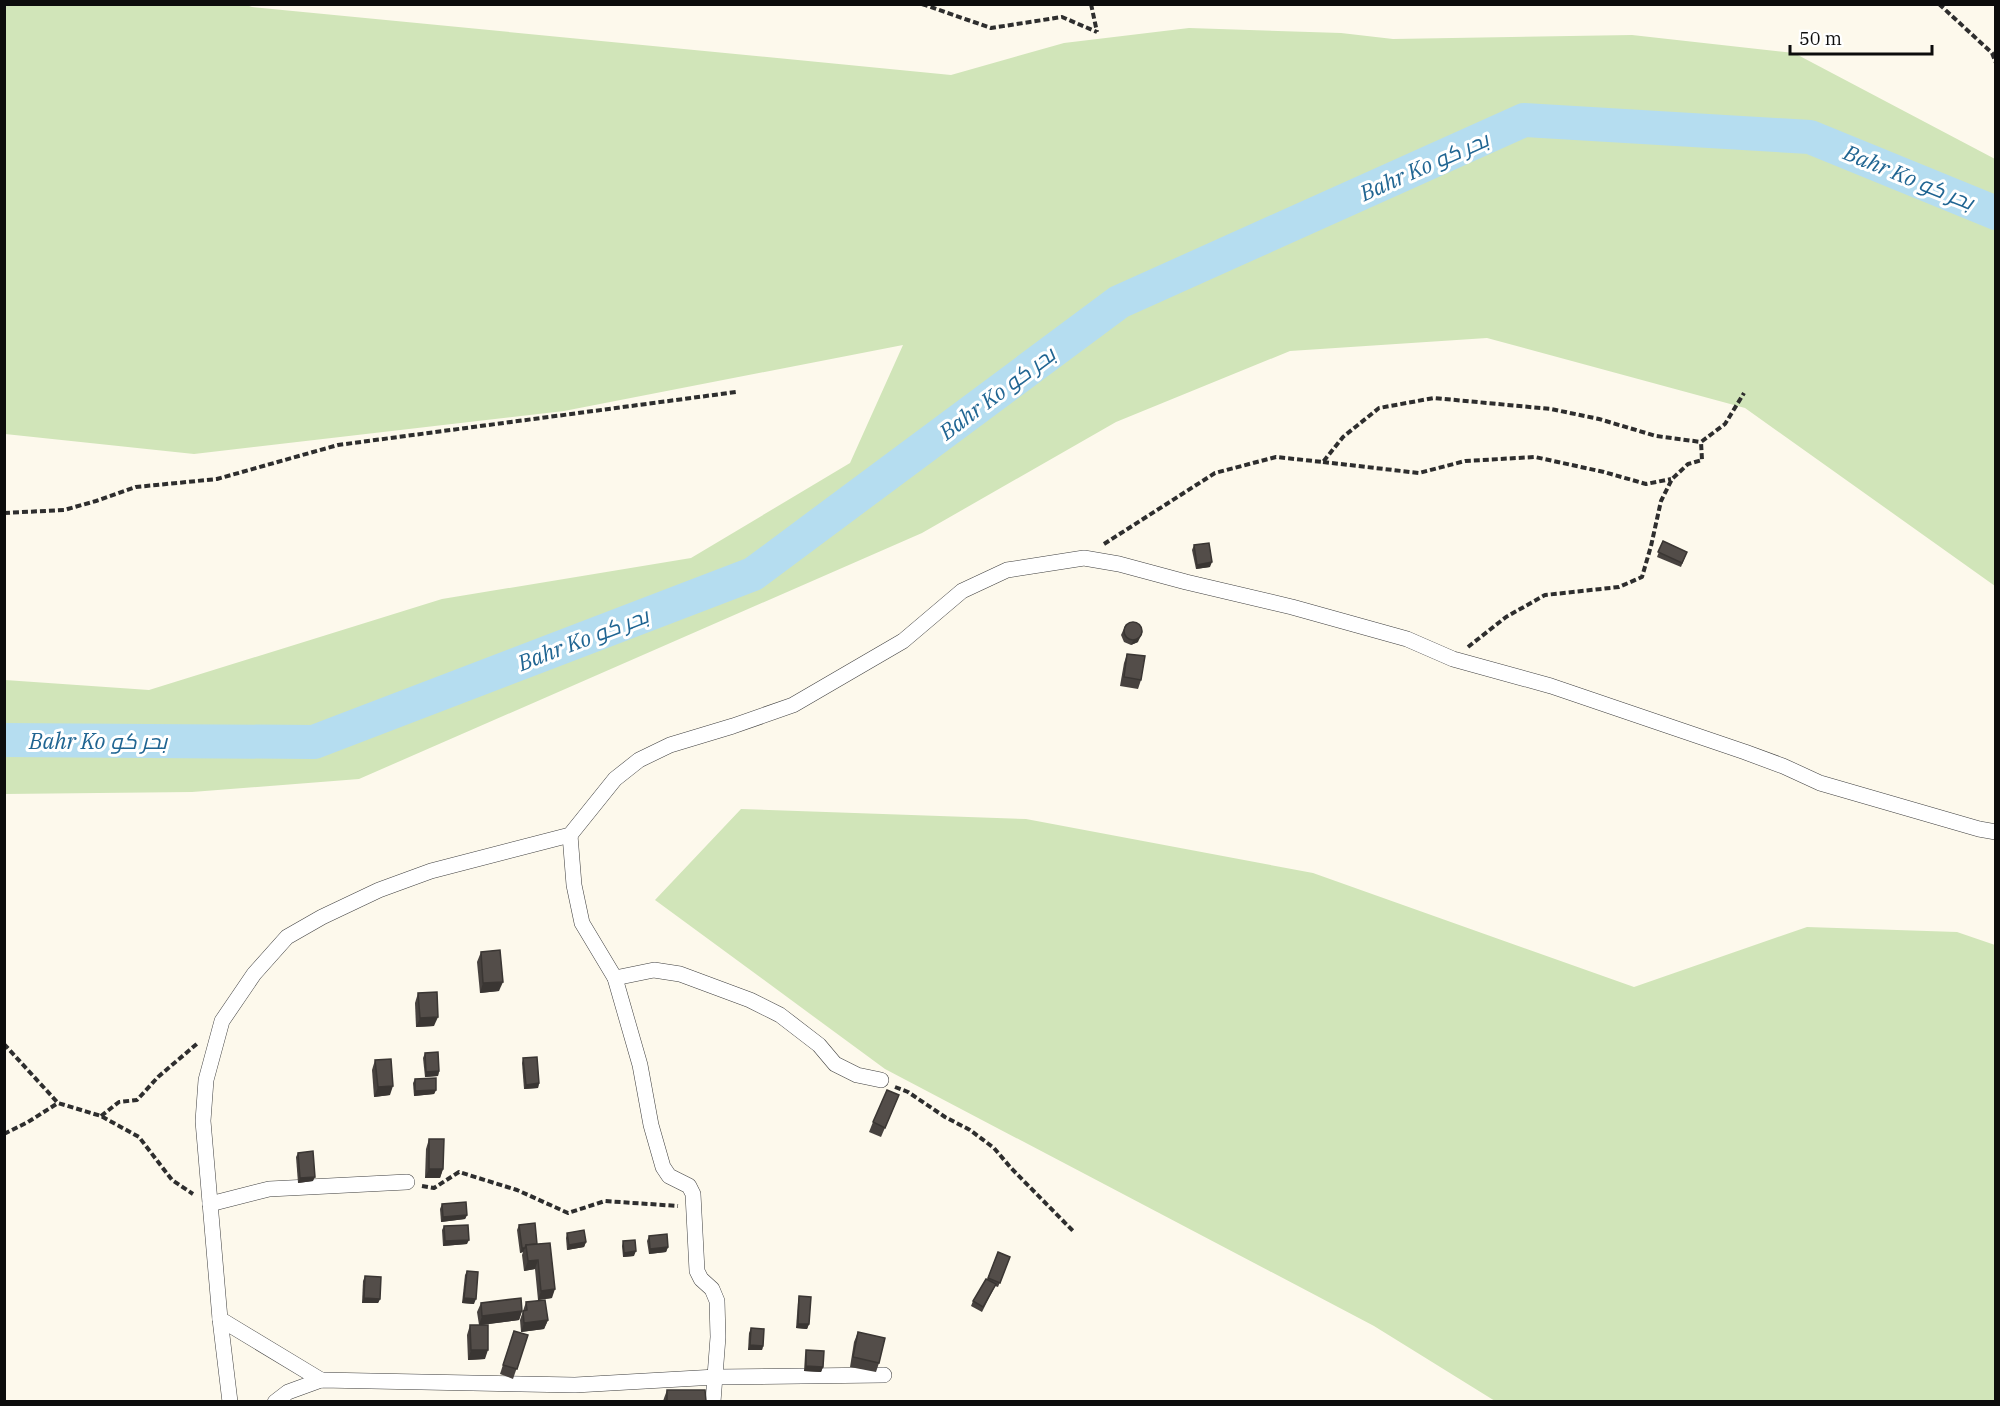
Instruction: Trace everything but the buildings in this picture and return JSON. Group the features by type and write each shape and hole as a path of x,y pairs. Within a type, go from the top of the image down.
{"street":[{"path":"230,1401 220,1319 203,1121 206,1080 222,1021 254,974 287,937 322,916 379,890 431,872 570,835 615,779 639,760 670,745 793,705 903,640 962,591 1007,570 1084,558 1119,564 1347,621 1407,639 1453,659 1551,687 1784,766 1820,783 1995,832"},
{"path":"570,835 574,885 582,923 615,978 640,1065 651,1125 663,1167 669,1176 689,1186 693,1194 697,1271 701,1280 712,1289 717,1301 716,1377 713,1401"},
{"path":"615,978 654,970 680,974 750,1000 780,1015 819,1045 835,1064 857,1075 881,1080"},
{"path":"210,1204 269,1189 407,1182"},
{"path":"220,1319 321,1380"},
{"path":"275,1401 288,1392 321,1380 575,1385 716,1377 884,1375"}],"path":[{"path":"922,4 991,28 1062,17 1097,32 1091,4"},
{"path":"1939,4 1992,53 1995,63"},
{"path":"4,513 64,510 136,487 217,479 338,445 736,392"},
{"path":"1323,462 1343,437 1379,408 1434,398 1551,409 1599,418 1656,436 1701,442 1725,424 1744,393"},
{"path":"1453,659 1506,618 1545,595 1619,587 1642,577 1661,501 1672,479 1688,464 1702,460 1701,442"},
{"path":"1084,558 1215,473 1276,457 1419,473 1465,462 1534,457 1604,472 1646,484 1672,479"},
{"path":"101,1116 119,1102 137,1100 158,1077 222,1021"},
{"path":"4,1044 58,1103 101,1116 140,1137 172,1180 210,1204"},
{"path":"881,1080 908,1092 945,1117 970,1130 994,1148 1074,1232"},
{"path":"4,1134 58,1103"},
{"path":"407,1182 434,1188 459,1172 517,1190 568,1213 605,1201 693,1208"}],"green space":[{"path":"5,4 246,5 951,75 1064,43 1189,28 1341,33 1393,39 1632,35 1794,53 1995,159 1995,586 1745,408 1487,338 1290,351 1116,422 922,533 359,779 192,792 5,794 5,680 149,690 442,599 691,558 850,463 903,345 564,411 194,454 5,434"},
{"path":"741,809 1026,819 1313,873 1634,987 1807,927 1957,932 1995,945 1995,1401 1495,1401 1374,1326 885,1069 655,900"}],"waterway":[{"name":"Bahr Ko بحر كو","path":"4,740 314,742 753,574 1119,302 1524,120 1810,137 1996,213"}]}
